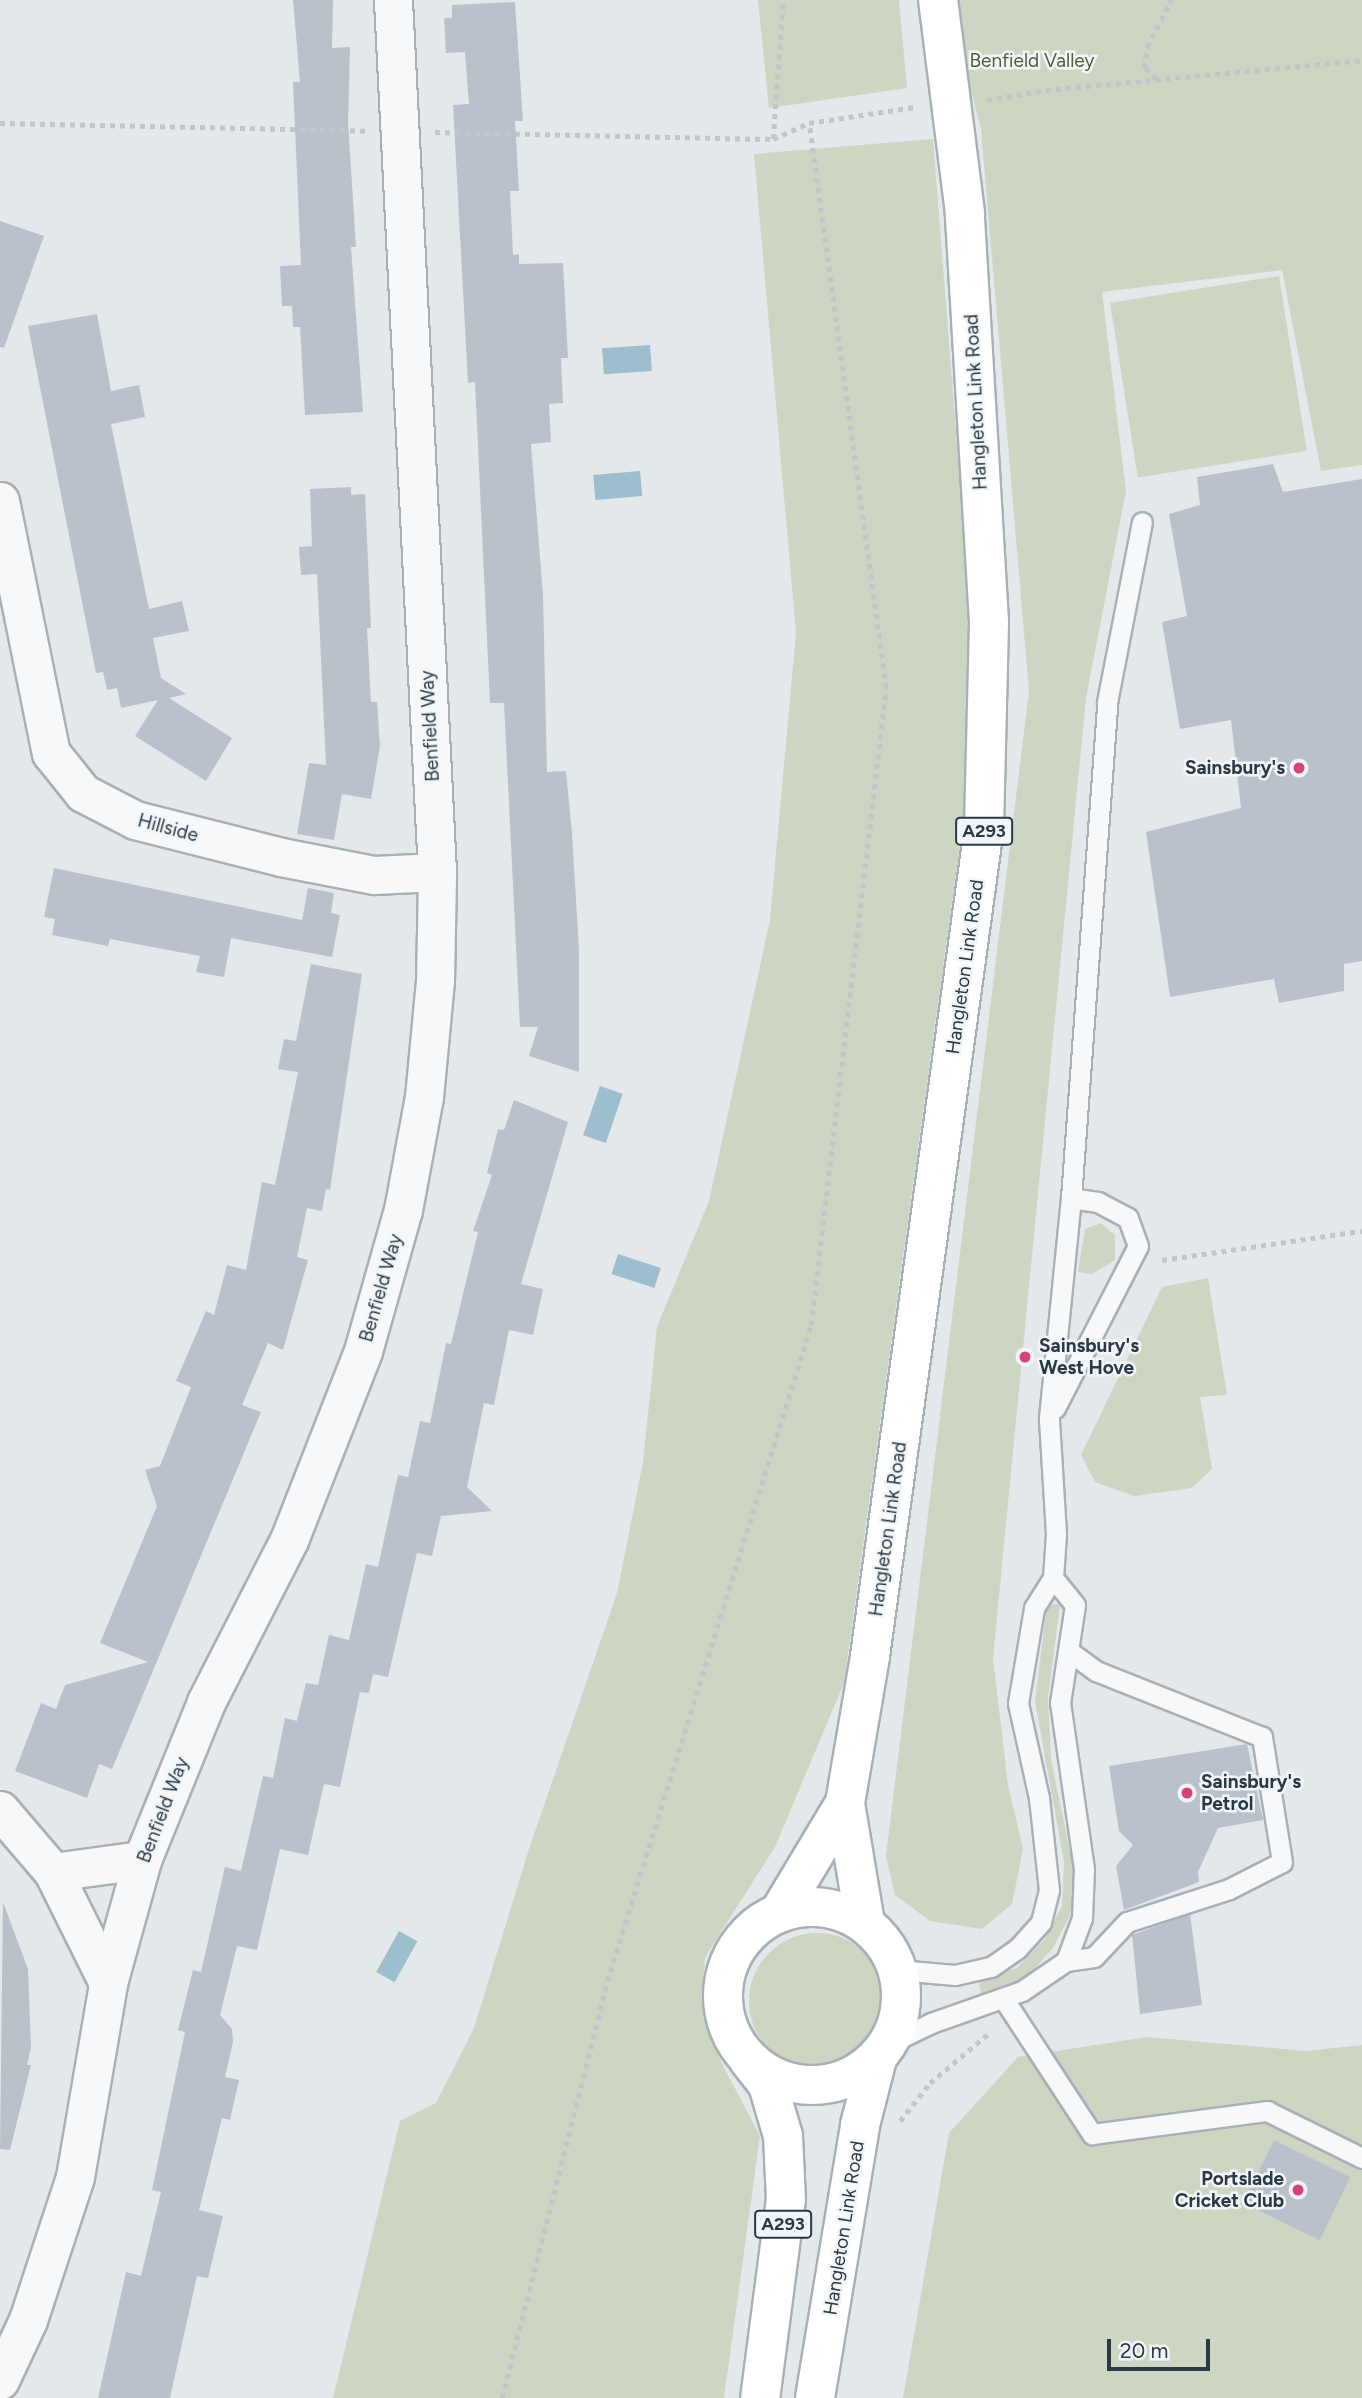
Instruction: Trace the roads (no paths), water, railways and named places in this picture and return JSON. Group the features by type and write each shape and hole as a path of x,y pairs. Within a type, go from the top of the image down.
{"highway":[{"name":"Hangleton Link Road","path":"864,1923 845,1803 870,1656 984,828 989,608 964,213 938,0"},
{"name":"Hangleton Link Road","path":"779,1913 845,1803"},
{"path":"835,1908 864,1923 887,1947 898,1970 902,1999 883,2052 852,2077 822,2085 799,2085 770,2075 747,2057 734,2039 723,2012 723,1983 733,1953 752,1929 779,1913 835,1908"},
{"name":"Hangleton Link Road","path":"815,2398 860,2125 883,2052"},
{"name":"A293","path":"747,2057 768,2085 783,2136 786,2199 760,2398"}],"street":[{"name":"Benfield Way","path":"0,2380 28,2320 75,2177 108,1983 142,1860 206,1702 289,1540 363,1352 403,1210 424,1097 435,982 437,872 402,131 393,0"},
{"name":"Hillside","path":"0,501 51,753 83,793 135,820 281,857 374,875 437,872"},
{"path":"0,1810 53,1872 108,1983"},
{"path":"53,1872 142,1860"}],"lane":[{"path":"898,1970 955,1975 991,1967 1017,1949 1041,1922 1049,1890 1043,1837 1018,1703 1034,1608 1053,1578 1056,1534 1049,1419 1071,1198 1107,702 1142,522"},
{"path":"1049,1419 1138,1246 1128,1218 1098,1202 1071,1198"},
{"path":"1053,1578 1075,1605 1071,1653 1060,1703 1084,1869 1082,1918 1066,1961"},
{"path":"883,2052 931,2023 1022,1991 1066,1961 1094,1957 1127,1922 1230,1889 1282,1862 1262,1737 1096,1671 1071,1653"},
{"path":"1003,1998 1092,2134 1267,2111 1362,2158"}],"water":[{"path":"650,345 652,371 604,374 602,348"},
{"path":"640,471 642,496 595,500 593,475"},
{"path":"600,1086 623,1094 606,1143 583,1135"},
{"path":"618,1254 661,1268 654,1288 612,1274"},
{"path":"399,1931 417,1941 395,1982 376,1972"}],"place":[{"name":"Sainsbury's","path":"1299,768"},
{"name":"Sainsbury's West Hove","path":"1025,1357"},
{"name":"Sainsbury's Petrol","path":"1187,1793"},
{"name":"Portslade Cricket Club","path":"1298,2190"}],"park label":[{"name":"Benfield Valley","path":"1032,61"}]}
